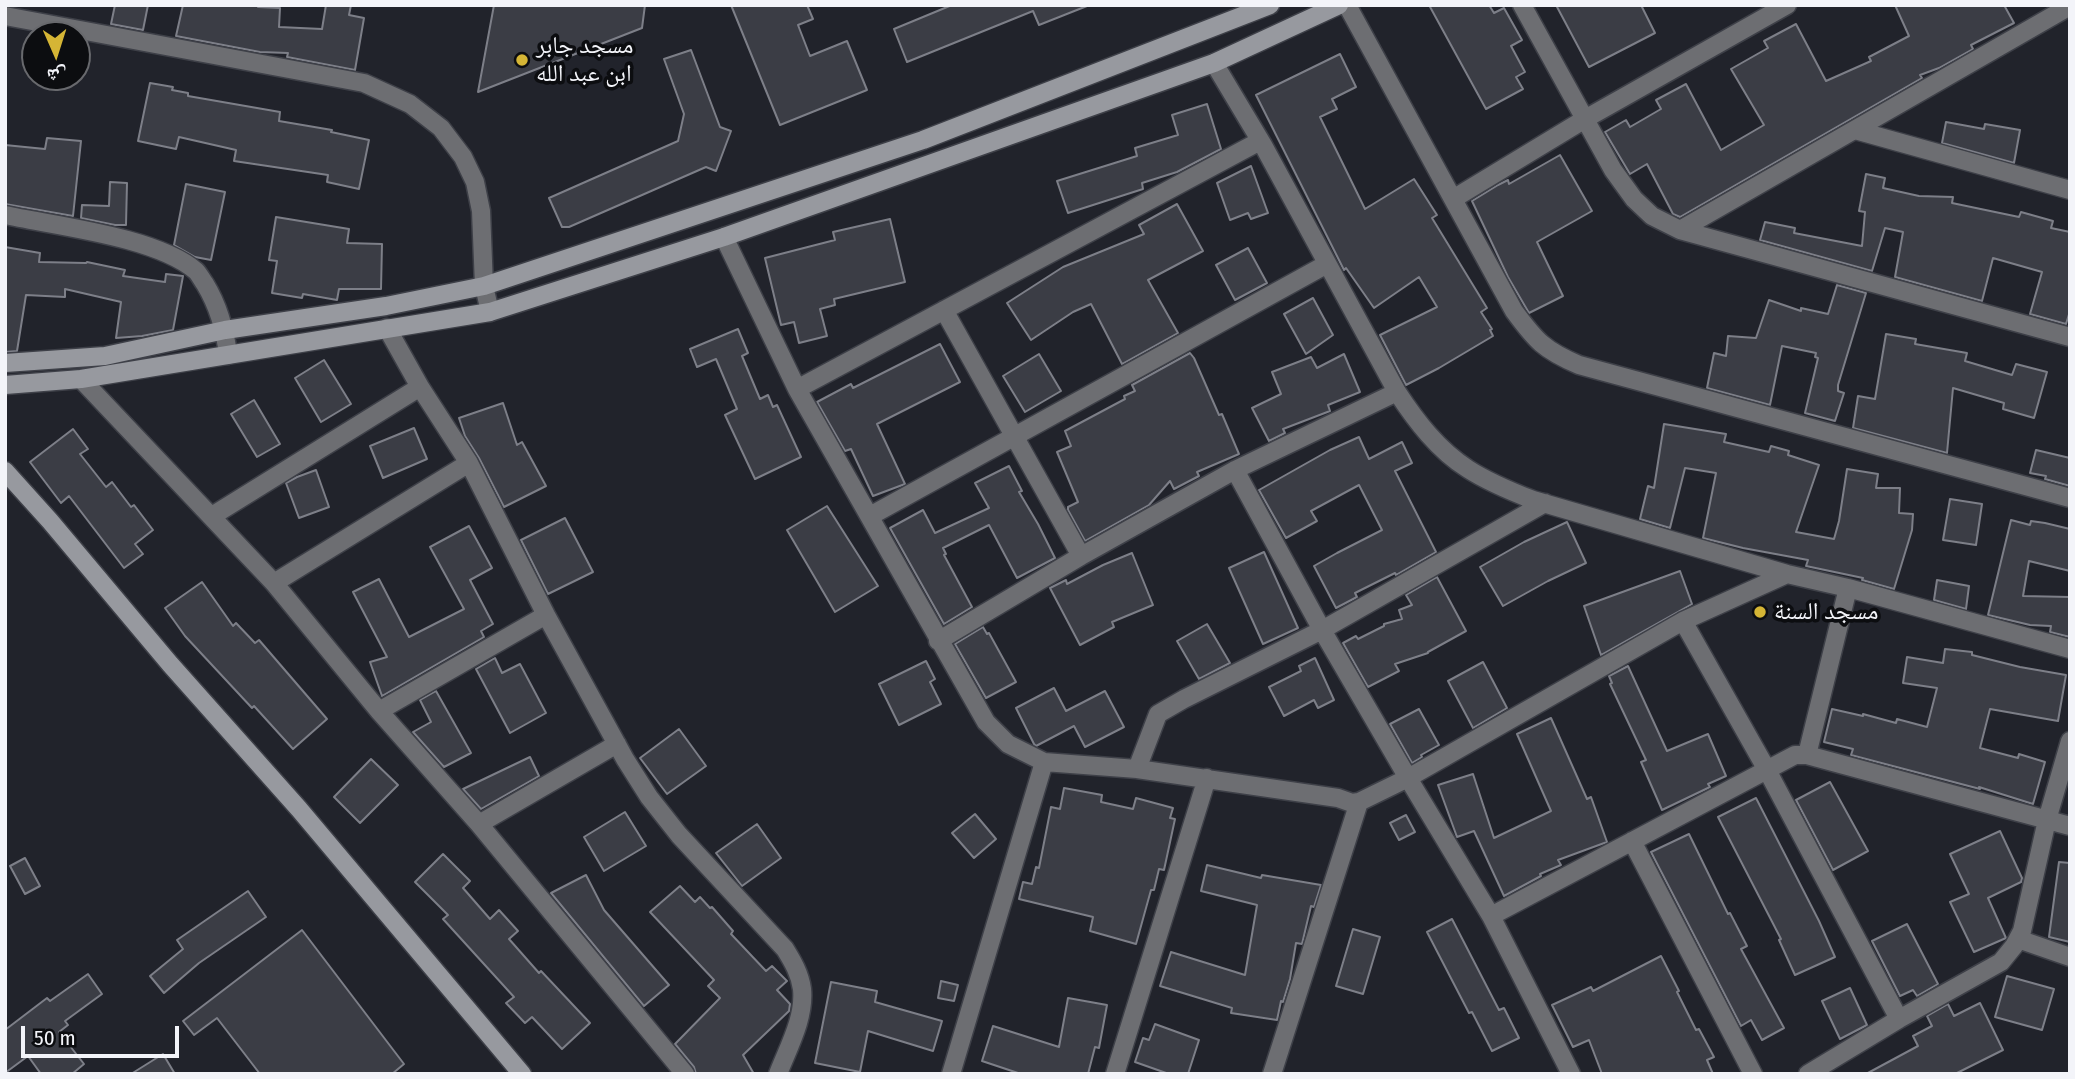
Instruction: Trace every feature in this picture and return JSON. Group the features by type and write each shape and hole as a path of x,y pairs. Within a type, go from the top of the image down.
{"main road":[{"path":"5,363 105,356 225,330 386,306 484,286 923,140 1270,5"},
{"path":"5,386 81,379 489,312 724,237 1214,63 1339,5"},
{"path":"5,471 170,664 299,809 522,1074"}],"street":[{"path":"1347,5 1514,311 1534,338 1554,355 1579,365 2070,498"},
{"path":"1522,5 1613,170 1634,199 1652,216 1680,230 2070,337"},
{"path":"1453,199 1585,119 1787,5"},
{"path":"1680,230 1855,130 2047,11 2070,6"},
{"path":"5,16 364,83 410,104 441,128 463,157 475,182 481,211 484,286 489,312"},
{"path":"1214,63 1260,141 1397,392 1424,429 1466,468 1493,484 1545,503 1787,574 2070,649"},
{"path":"1855,130 2070,190"},
{"path":"797,389 1260,141"},
{"path":"5,215 130,240 167,253 197,272 211,295 225,330 228,355"},
{"path":"724,237 797,389 986,722 1008,744 1044,762 1137,769 1359,802 1408,778 1683,621 1787,574"},
{"path":"870,516 1327,264"},
{"path":"944,310 1081,556"},
{"path":"387,328 420,387 469,463 546,615 649,797 680,835 785,949 797,969 802,990 800,1017 778,1074"},
{"path":"81,379 274,583 379,711 479,824 685,1074"},
{"path":"212,516 420,387"},
{"path":"938,641 1081,556 1236,470 1397,392"},
{"path":"274,583 469,463"},
{"path":"1236,470 1322,630 1491,916 1571,1074"},
{"path":"1137,769 1158,714 1322,630 1545,503"},
{"path":"1807,755 1848,588"},
{"path":"379,711 546,615"},
{"path":"1683,621 1767,770 1899,1019"},
{"path":"1808,1074 2001,962 2022,931 2047,820 2070,741"},
{"path":"479,824 617,744"},
{"path":"1491,916 1795,755 1807,755 2070,826"},
{"path":"951,1074 1044,762"},
{"path":"1115,1074 1207,778"},
{"path":"1272,1074 1359,802"},
{"path":"1632,841 1754,1074"},
{"path":"2018,939 2070,957"}],"building":[{"path":"115,5 148,5 143,30 111,24"},
{"path":"183,5 258,5 280,8 279,27 322,29 326,5 351,5 349,15 364,18 355,70 287,57 288,53 260,52 176,36"},
{"name":"مسجد جابر ابن عبد الله","path":"494,5 645,5 642,28 478,92"},
{"path":"731,5 807,5 813,19 798,25 810,56 847,41 867,90 780,125"},
{"path":"952,5 1087,6 1039,25 1033,11 907,62 894,29"},
{"path":"1429,5 1489,5 1494,13 1504,8 1522,40 1511,46 1525,72 1516,77 1523,89 1486,109"},
{"path":"1556,5 1641,5 1655,33 1589,67"},
{"path":"1895,5 2004,5 2014,23 1971,45 1973,49 1920,75 1922,78 1680,217 1673,214 1647,164 1630,174 1605,132 1626,120 1630,127 1661,109 1656,100 1686,84 1721,150 1764,125 1731,69 1768,48 1764,41 1796,24 1826,81 1871,61 1869,57 1909,36"},
{"path":"691,50 720,127 731,131 716,171 706,167 569,227 562,227 549,198 678,141 684,114 664,59"},
{"path":"1340,54 1356,87 1332,99 1337,109 1320,117 1365,209 1414,179 1437,215 1432,218 1487,308 1481,312 1492,329 1490,330 1493,336 1406,385 1380,335 1437,307 1419,277 1374,308 1346,268 1344,270 1256,95"},
{"path":"150,83 173,87 172,90 188,93 188,96 280,112 279,121 332,130 331,132 369,140 359,189 327,182 328,175 234,161 236,150 179,137 176,149 138,141"},
{"path":"1207,104 1221,149 1177,172 1142,183 1143,189 1068,213 1057,181 1137,156 1135,148 1178,135 1172,115"},
{"path":"1946,122 1984,129 1985,124 2020,130 2014,163 1942,143"},
{"path":"47,138 81,141 73,216 5,204 5,145 45,149"},
{"path":"1560,155 1592,211 1537,242 1563,296 1529,313 1508,277 1472,201 1498,185 1508,180 1509,184"},
{"path":"1251,166 1268,213 1251,219 1248,213 1230,220 1217,183"},
{"path":"1866,174 1885,178 1883,188 1919,196 1953,197 1952,203 2019,217 2021,212 2053,221 2051,228 2070,232 2070,311 2066,324 2030,314 2042,272 1993,258 1982,301 1895,277 1903,232 1885,228 1872,271 1760,240 1765,222 1795,228 1794,233 1862,246 1865,212 1859,211"},
{"path":"110,182 127,183 126,225 81,218 82,205 109,206"},
{"path":"186,184 225,192 211,260 195,257 174,245"},
{"path":"1177,204 1203,251 1148,280 1178,333 1122,364 1091,304 1073,312 1031,340 1007,303 1063,267 1144,234 1139,225"},
{"path":"276,217 349,229 347,243 382,244 381,289 339,289 337,300 303,294 302,298 272,293 277,261 269,260"},
{"path":"890,219 905,282 834,299 835,305 820,309 827,336 799,343 794,322 781,325 765,258 835,240 833,232"},
{"path":"5,247 40,253 39,262 87,262 125,270 123,276 165,282 166,274 183,276 173,330 116,338 121,302 65,289 65,297 26,295 17,351 5,352"},
{"path":"1248,248 1267,283 1235,300 1216,265"},
{"path":"1837,285 1866,293 1838,385 1838,391 1844,393 1835,421 1805,413 1818,358 1815,357 1816,353 1782,346 1770,405 1707,388 1714,353 1726,356 1728,336 1756,338 1769,300 1801,311 1801,308 1828,314"},
{"path":"1313,298 1333,335 1306,354 1284,314"},
{"path":"738,329 748,353 742,356 760,399 768,395 773,407 777,405 801,457 755,479 725,415 737,409 716,359 697,367 690,349"},
{"path":"1886,334 1916,339 1915,344 1967,353 1965,361 2012,375 2016,364 2047,372 2034,418 2003,409 2004,403 1953,388 1947,453 1853,428 1858,396 1875,399"},
{"path":"940,344 960,382 877,424 905,484 873,496 851,449 845,451 817,402 851,384 853,388"},
{"path":"1190,353 1219,415 1222,414 1239,454 1197,472 1199,476 1174,489 1170,481 1149,505 1085,541 1068,510 1068,507 1078,502 1057,452 1071,446 1065,431 1125,399 1124,396 1135,391 1132,385"},
{"path":"1039,354 1061,391 1025,412 1003,376"},
{"path":"1344,354 1360,392 1328,405 1330,411 1283,429 1285,433 1269,441 1252,408 1281,394 1272,372 1311,357 1317,368"},
{"path":"324,360 351,404 321,422 295,378"},
{"path":"254,400 280,444 257,457 231,414"},
{"path":"503,403 517,445 522,442 546,486 504,507 465,436 459,418"},
{"path":"1664,424 1726,434 1724,442 1769,452 1771,446 1789,451 1788,455 1819,465 1796,532 1834,539 1847,469 1878,474 1876,488 1900,488 1899,513 1913,514 1912,530 1894,589 1862,580 1863,578 1806,566 1808,560 1703,538 1716,473 1685,468 1670,528 1640,519 1648,486 1654,488"},
{"path":"414,428 427,459 383,478 370,446"},
{"path":"73,429 88,449 80,454 106,487 112,482 153,530 135,544 143,554 124,568 69,496 61,503 30,462"},
{"path":"1359,437 1369,459 1402,442 1412,463 1395,471 1436,552 1396,575 1395,573 1355,593 1357,597 1336,608 1314,566 1382,530 1359,485 1311,511 1317,521 1286,538 1259,490"},
{"path":"2036,450 2070,458 2070,486 2030,473"},
{"path":"1009,466 1022,491 1019,492 1055,558 1017,578 989,525 943,548 946,554 944,555 972,607 944,624 890,528 923,510 935,533 989,508 975,483"},
{"path":"316,470 329,507 299,518 286,483"},
{"path":"1950,499 1982,504 1976,545 1943,540"},
{"path":"827,506 878,586 835,612 787,530"},
{"path":"565,518 593,572 548,594 521,540"},
{"path":"2011,520 2030,525 2031,521 2045,523 2070,529 2070,571 2029,561 2023,596 2070,597 2070,637 2050,632 2051,626 2030,625 1988,615"},
{"path":"1567,522 1586,563 1503,606 1480,567"},
{"path":"469,526 492,568 470,580 493,624 481,631 484,637 382,696 370,662 387,657 353,592 379,579 409,637 464,609 430,547"},
{"path":"1264,552 1298,628 1263,644 1229,568"},
{"path":"1132,553 1153,605 1112,622 1114,627 1080,645 1050,588 1066,580 1067,584"},
{"path":"1680,571 1692,604 1601,655 1584,606"},
{"path":"1437,577 1466,631 1428,653 1395,664 1399,671 1368,687 1343,643 1356,636 1358,639 1384,624 1402,619 1399,610 1412,605 1406,595"},
{"path":"1937,580 1969,586 1966,609 1934,600"},
{"path":"202,582 233,626 236,623 255,643 259,640 327,719 293,749 185,636 165,608"},
{"path":"1207,624 1230,663 1199,679 1177,641"},
{"path":"983,627 1016,682 986,698 955,644"},
{"path":"1945,649 1972,652 1972,655 2020,667 2066,675 2058,721 1990,709 1980,748 2018,758 2019,754 2045,762 2033,804 1979,787 1980,789 1851,755 1853,749 1824,742 1832,709 1896,723 1897,719 1927,727 1937,688 1903,683 1907,657 1943,663"},
{"path":"495,658 502,673 520,664 546,713 510,733 476,669"},
{"path":"1315,658 1334,700 1318,708 1314,700 1284,716 1269,687 1301,671 1299,666"},
{"path":"926,661 935,679 930,682 941,704 899,725 879,684"},
{"path":"1483,662 1507,708 1473,728 1448,681"},
{"path":"1628,666 1667,751 1708,734 1726,776 1708,784 1710,787 1662,810 1641,762 1646,760 1610,684 1612,683 1609,676"},
{"path":"1054,688 1066,711 1105,691 1124,727 1085,747 1074,726 1036,746 1016,708"},
{"path":"436,691 471,753 444,767 413,732 431,722 420,700"},
{"path":"1419,709 1439,745 1412,763 1390,724"},
{"path":"1551,718 1587,799 1591,797 1607,842 1558,860 1561,865 1540,874 1541,876 1504,896 1474,831 1457,837 1438,785 1473,774 1494,838 1551,811 1517,734"},
{"path":"679,729 706,766 667,794 640,758"},
{"path":"530,757 539,776 481,809 463,789"},
{"path":"371,759 398,785 360,823 334,797"},
{"path":"1830,782 1868,851 1833,870 1796,800"},
{"path":"1064,788 1102,795 1101,802 1133,809 1136,798 1173,808 1170,818 1175,819 1164,870 1159,869 1154,890 1151,890 1136,944 1090,931 1093,917 1019,899 1023,882 1032,884 1036,867 1039,868 1051,807 1060,809"},
{"path":"1756,798 1835,957 1795,975 1779,940 1781,939 1718,817"},
{"path":"625,812 646,846 604,871 584,837"},
{"path":"975,814 996,839 974,858 952,833"},
{"path":"1406,815 1415,832 1399,840 1390,823"},
{"path":"757,824 781,858 742,886 716,853"},
{"path":"2000,831 2022,878 2021,882 1988,898 2006,938 1974,952 1950,902 1969,894 1950,854"},
{"path":"1689,834 1728,914 1730,913 1747,946 1741,949 1784,1028 1762,1040 1751,1020 1741,1026 1651,852"},
{"path":"443,854 470,881 463,888 490,919 499,910 518,931 509,939 590,1023 562,1049 532,1017 525,1023 506,1003 514,997 443,919 448,915 415,882"},
{"path":"25,858 40,886 25,894 10,866"},
{"path":"2059,862 2070,863 2070,942 2049,937"},
{"path":"1207,865 1261,878 1262,875 1321,885 1314,907 1311,906 1302,944 1296,943 1290,979 1277,1020 1231,1013 1232,1008 1160,986 1171,952 1245,975 1257,905 1201,891"},
{"path":"586,875 604,910 669,985 644,1006 551,893"},
{"path":"680,886 695,902 700,897 712,907 733,931 731,934 766,971 772,966 787,981 777,990 790,1004 789,1011 743,1055 754,1074 696,1074 694,1067 675,1044 720,998 708,986 714,980 650,912"},
{"path":"248,891 266,917 199,963 164,993 150,976 183,949 177,940"},
{"path":"1452,919 1499,1010 1504,1008 1519,1038 1492,1051 1427,932"},
{"path":"1907,924 1938,984 1917,996 1913,990 1900,996 1872,941"},
{"path":"1353,929 1380,937 1363,994 1336,986"},
{"path":"302,930 404,1064 392,1074 260,1074 217,1018 194,1035 183,1021"},
{"path":"1661,956 1696,1030 1699,1029 1714,1057 1707,1060 1713,1074 1602,1074 1589,1040 1573,1047 1552,1005 1591,987 1593,991"},
{"path":"88,974 102,994 65,1021 68,1025 59,1032 84,1064 72,1074 41,1074 28,1056 5,1073 5,1030 47,998 50,1001"},
{"path":"2007,976 2054,989 2042,1030 1995,1017"},
{"path":"941,981 958,985 954,1001 938,998"},
{"path":"831,982 877,991 875,1002 942,1021 933,1051 868,1031 860,1072 815,1063"},
{"path":"1850,988 1867,1025 1840,1039 1822,1001"},
{"path":"1068,998 1107,1005 1099,1048 1095,1047 1088,1074 1021,1074 982,1061 993,1026 1059,1047"},
{"path":"1980,1003 2003,1050 1955,1074 1866,1074 1918,1046 1913,1036 1932,1026 1927,1016 1948,1004 1954,1016"},
{"path":"1155,1024 1199,1040 1188,1074 1169,1074 1135,1062 1143,1038 1149,1040"},
{"path":"163,1054 175,1074 131,1074"}],"place":[{"name":"مسجد جابر ابن عبد الله","path":"522,60"},
{"name":"مسجد السنة","path":"1760,612"}]}
